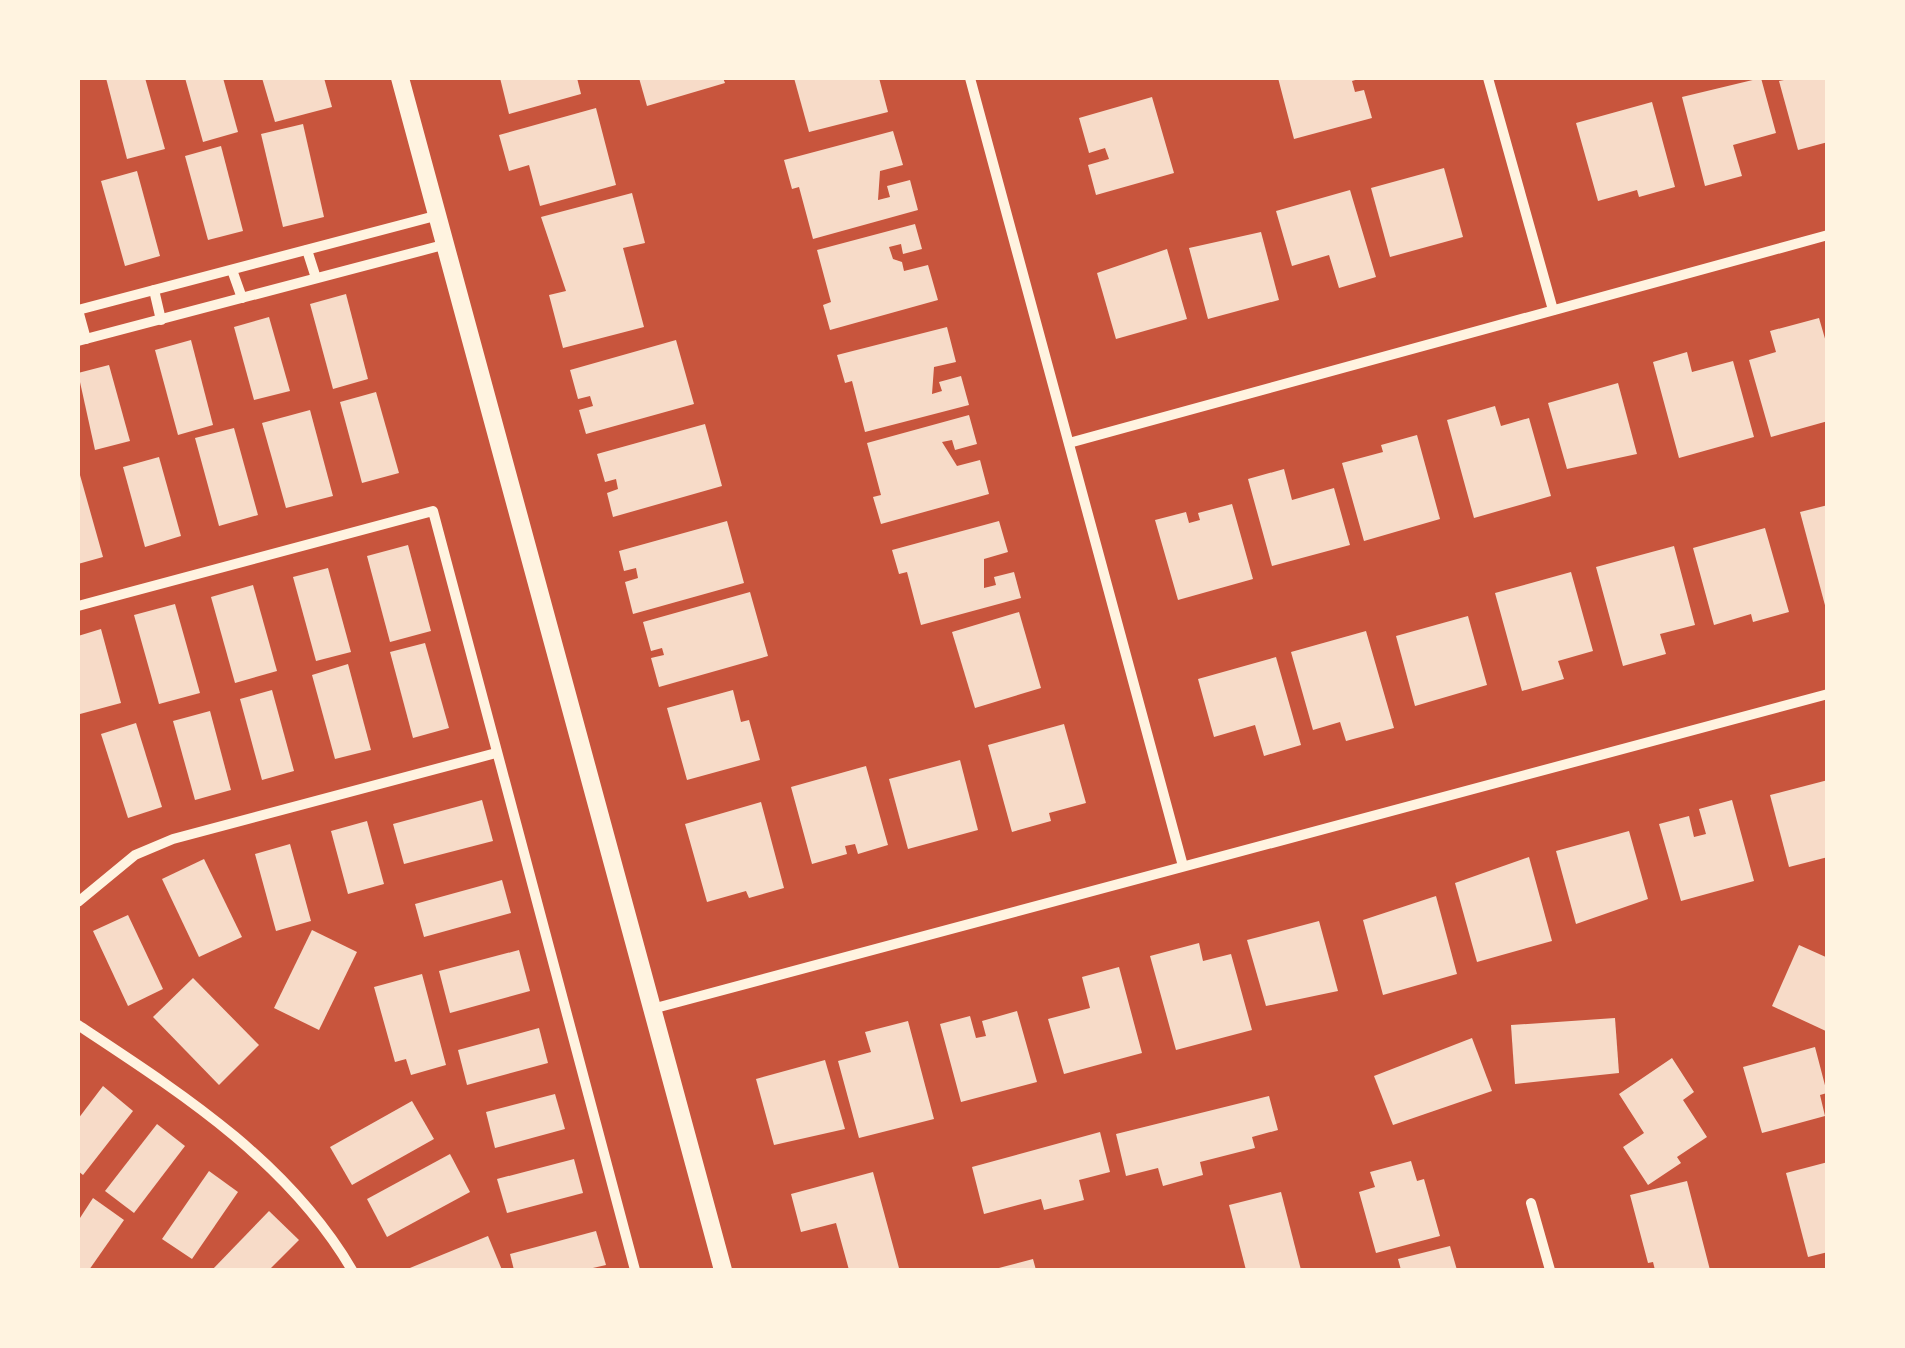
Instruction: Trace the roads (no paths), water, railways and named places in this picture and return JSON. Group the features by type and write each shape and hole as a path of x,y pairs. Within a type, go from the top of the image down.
{"street":[{"path":"400,78 724,1270"},
{"path":"970,78 1183,866"},
{"path":"1488,78 1552,310"},
{"path":"435,216 78,310 82,340 443,244"},
{"path":"1069,443 1828,235"},
{"path":"307,250 316,278"},
{"path":"232,270 242,298"},
{"path":"154,290 161,320"},
{"path":"78,606 433,511 635,1270"},
{"path":"652,1009 1828,694"},
{"path":"78,902 135,854 173,839 496,754"},
{"path":"78,1025 222,1124 278,1175 336,1244 352,1270"},
{"path":"1531,1203 1550,1270"}]}
